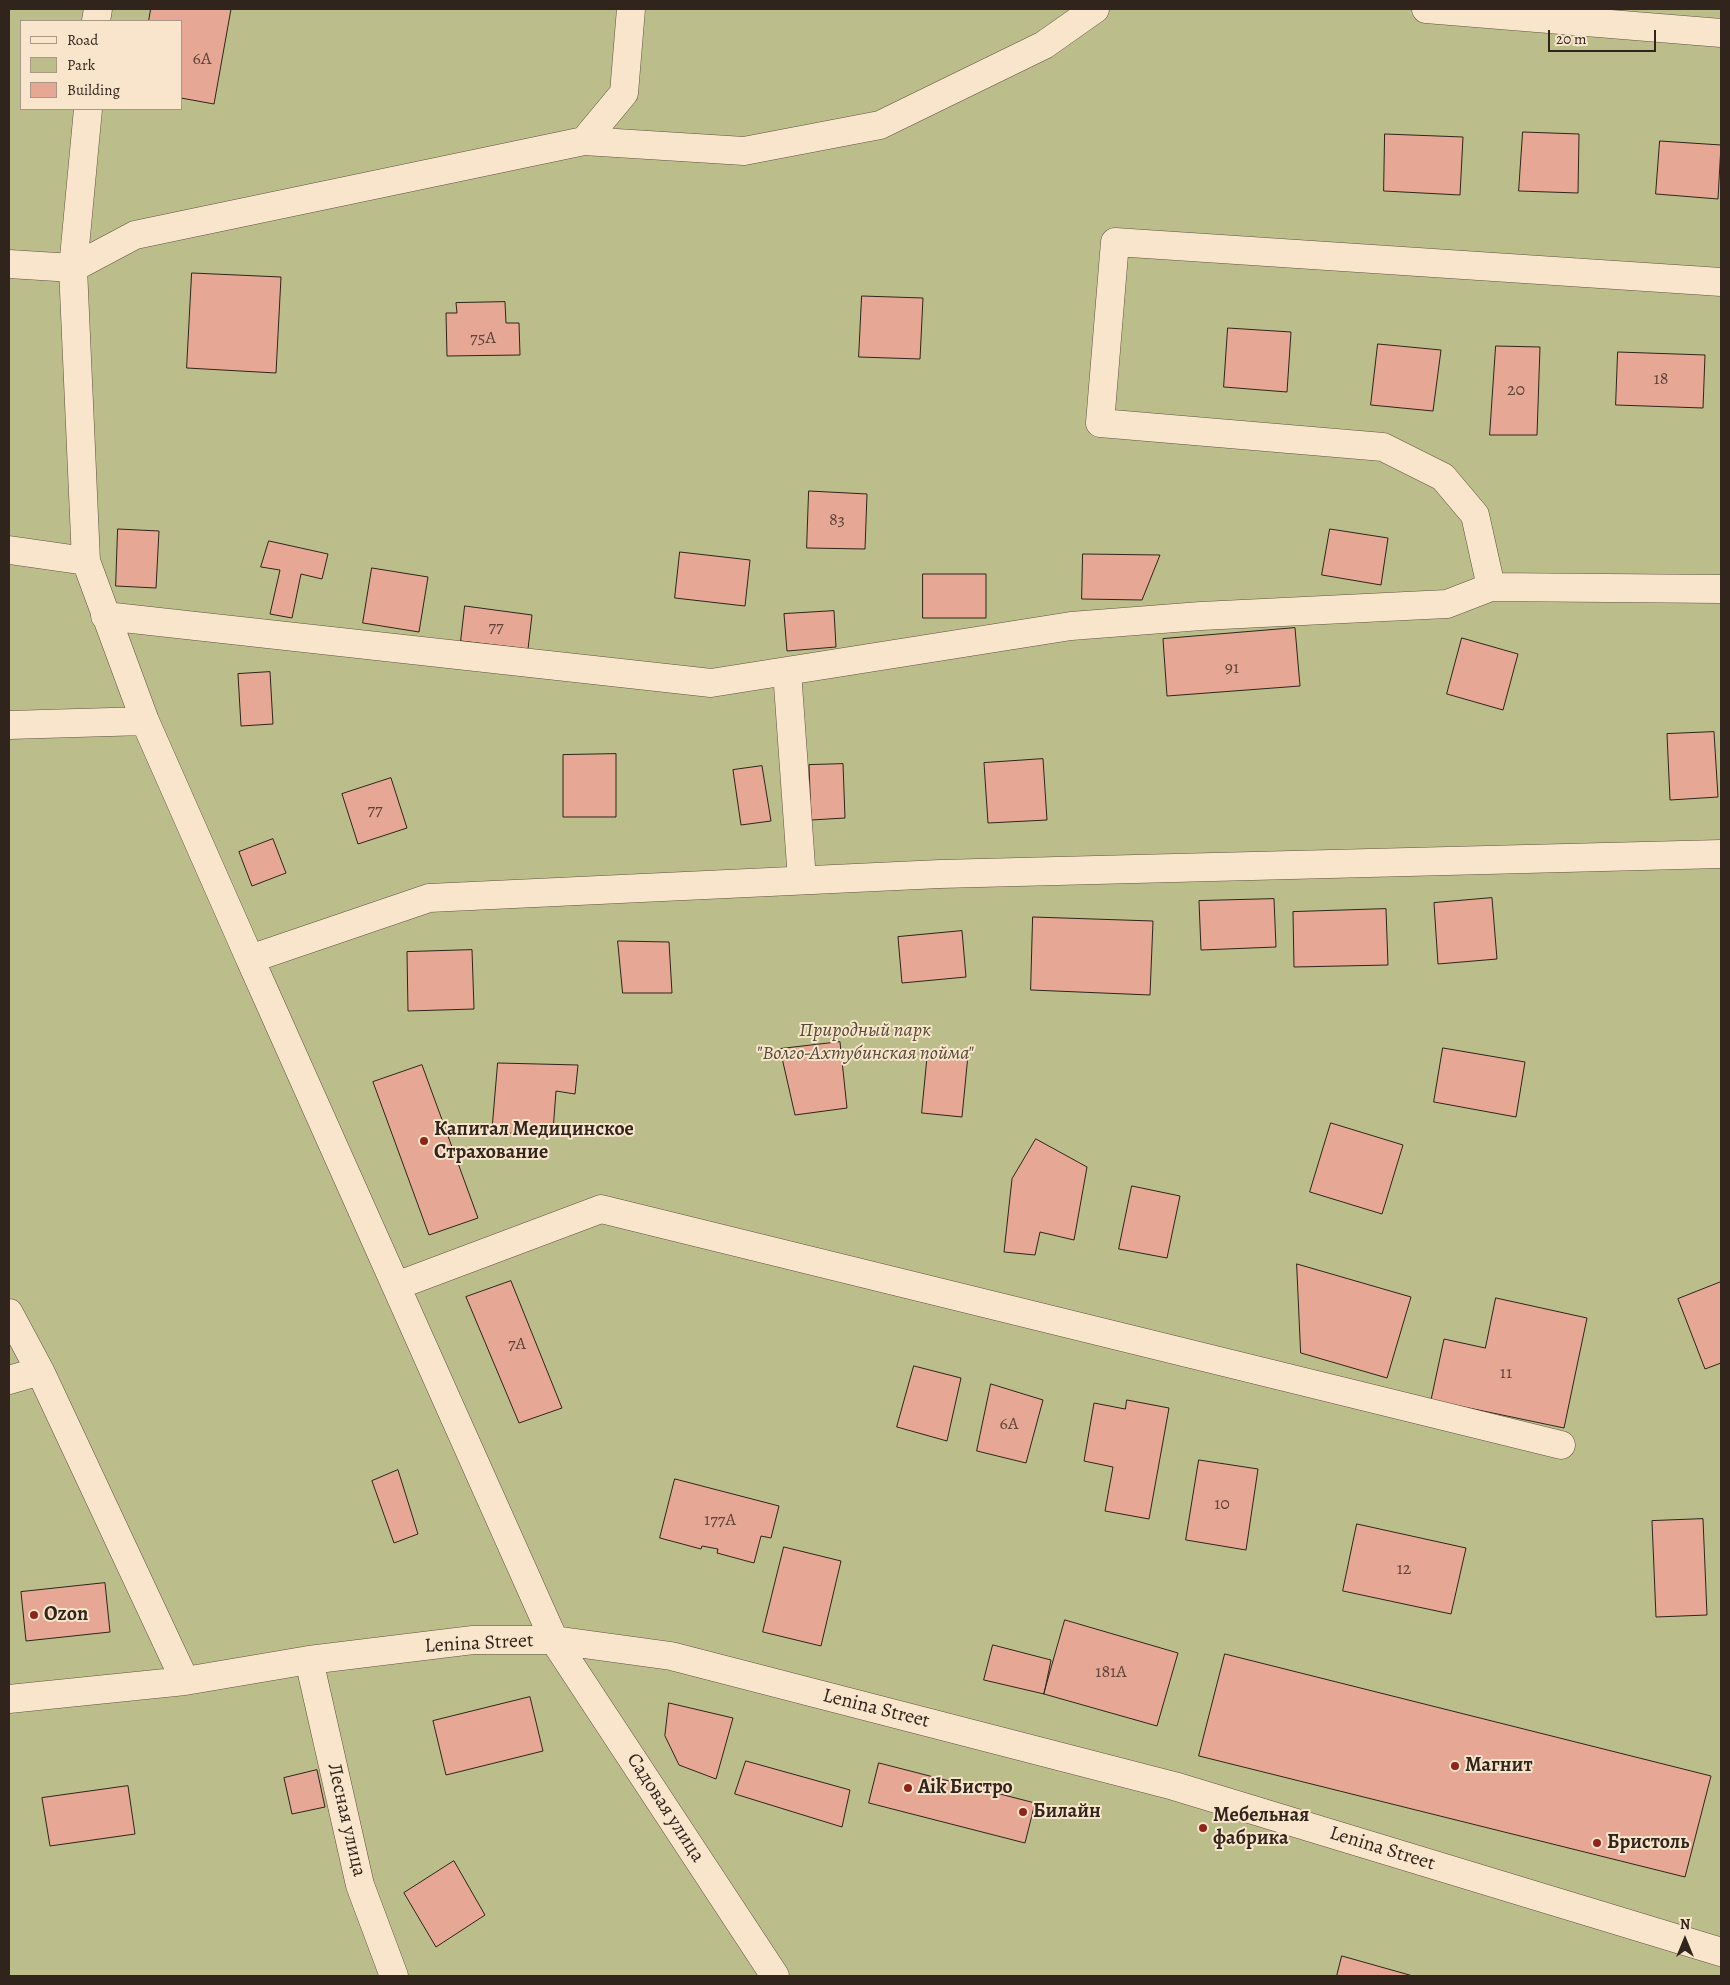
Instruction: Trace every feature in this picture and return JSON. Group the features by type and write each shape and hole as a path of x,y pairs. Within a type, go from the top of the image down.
{"street":[{"path":"584,141 624,93 631,9"},
{"path":"9,264 73,268 135,235 584,141 744,151 880,125 1044,45 1095,9"},
{"path":"1426,9 1721,33"},
{"name":"Садовая улица","path":"88,110 73,268 86,561 105,616 145,721 554,1640 775,1976"},
{"path":"1491,587 1475,515 1443,477 1383,447 1100,423 1115,242 1721,282"},
{"path":"9,550 86,561"},
{"path":"105,616 711,683 1071,626 1200,616 1447,604 1491,587 1721,590"},
{"path":"787,671 802,880"},
{"path":"9,724 145,721"},
{"path":"250,959 429,898 940,874 1721,854"},
{"path":"396,1286 601,1209 1561,1445"},
{"path":"9,1313 40,1371 185,1681"},
{"path":"9,1380 40,1371"},
{"name":"Lenina Street","path":"9,1699 185,1681 309,1660 473,1640 554,1640 670,1656 1174,1786 1721,1952"},
{"name":"Лесная улица","path":"309,1660 360,1884 394,1976"}],"green space":[{"name":"Природный парк \"Волго-Ахтубинская пойма\"","path":"9,9 1721,9 1721,1976 9,1976"}],"building":[{"path":"151,9 231,9 214,104 182,98 182,20 149,20"},
{"path":"1523,132 1579,134 1578,193 1519,191"},
{"path":"1385,134 1463,137 1460,195 1384,191"},
{"path":"1660,141 1721,145 1718,199 1656,194"},
{"path":"192,273 281,277 276,373 187,368"},
{"path":"862,296 923,298 920,359 859,357"},
{"path":"505,302 506,323 519,323 520,355 447,356 446,313 457,313 456,303"},
{"path":"1228,328 1291,332 1287,392 1224,387"},
{"path":"1378,344 1441,350 1433,411 1371,405"},
{"path":"1496,346 1540,347 1537,435 1490,435"},
{"path":"1618,352 1705,355 1703,408 1616,405"},
{"path":"809,491 867,494 865,549 807,548"},
{"path":"118,529 159,531 156,588 116,586"},
{"path":"1330,529 1388,538 1381,585 1322,575"},
{"path":"269,541 328,554 322,579 301,574 292,618 270,614 280,570 261,567"},
{"path":"680,552 750,560 745,606 675,598"},
{"path":"1083,554 1160,555 1142,600 1082,599"},
{"path":"372,568 428,577 419,632 363,623"},
{"path":"923,574 986,574 986,618 923,618"},
{"path":"465,606 532,615 528,649 461,641"},
{"path":"834,611 836,647 787,651 784,614"},
{"path":"1295,628 1300,686 1167,696 1163,639"},
{"path":"1462,638 1518,654 1503,710 1447,694"},
{"path":"270,672 273,724 241,726 238,674"},
{"path":"1714,732 1718,797 1670,800 1667,734"},
{"path":"616,754 616,817 563,817 563,755"},
{"path":"1043,759 1047,820 988,823 984,763"},
{"path":"843,764 845,818 811,820 809,765"},
{"path":"762,766 771,821 741,825 733,770"},
{"path":"391,778 407,828 358,844 342,794"},
{"path":"273,839 286,873 252,886 239,852"},
{"path":"1492,898 1497,959 1438,964 1434,903"},
{"path":"1274,899 1276,947 1201,950 1199,901"},
{"path":"1386,909 1388,965 1294,967 1293,912"},
{"path":"1033,917 1153,921 1150,995 1031,990"},
{"path":"962,931 966,977 902,983 898,937"},
{"path":"618,941 669,942 672,993 623,993"},
{"path":"472,950 474,1009 408,1011 407,952"},
{"path":"840,1042 847,1108 795,1115 780,1049"},
{"path":"1443,1048 1525,1062 1516,1117 1434,1102"},
{"path":"928,1051 968,1055 962,1117 922,1113"},
{"path":"498,1063 578,1065 575,1094 556,1091 553,1131 492,1134"},
{"path":"422,1065 478,1218 429,1235 373,1082"},
{"path":"1331,1123 1403,1145 1382,1214 1310,1192"},
{"path":"1036,1139 1087,1167 1074,1240 1040,1232 1035,1255 1004,1252 1012,1179"},
{"path":"1132,1186 1180,1196 1167,1258 1119,1249"},
{"path":"1297,1264 1411,1297 1387,1378 1301,1353"},
{"path":"511,1281 562,1408 519,1423 466,1297"},
{"path":"1721,1282 1721,1363 1705,1369 1678,1299"},
{"path":"1496,1298 1587,1318 1564,1428 1431,1400 1444,1339 1485,1348"},
{"path":"914,1366 961,1378 947,1441 897,1427"},
{"path":"991,1384 1043,1400 1026,1463 977,1451"},
{"path":"1127,1400 1169,1408 1149,1519 1105,1511 1113,1467 1084,1461 1094,1403 1125,1409"},
{"path":"1199,1460 1258,1469 1246,1550 1186,1540"},
{"path":"398,1470 418,1534 394,1543 372,1481"},
{"path":"675,1479 779,1506 771,1538 761,1536 754,1563 717,1553 718,1549 702,1546 701,1549 660,1538"},
{"path":"1703,1519 1707,1615 1656,1617 1652,1521"},
{"path":"1357,1524 1466,1548 1451,1614 1343,1591"},
{"path":"784,1547 841,1561 821,1646 763,1632"},
{"path":"105,1583 110,1632 26,1641 21,1592"},
{"path":"1065,1620 1178,1653 1157,1726 1044,1694"},
{"path":"993,1645 1051,1660 1044,1694 984,1680"},
{"name":"Магнит","path":"1225,1654 1711,1776 1685,1877 1199,1756"},
{"path":"530,1697 543,1751 446,1775 433,1721"},
{"path":"669,1703 733,1718 716,1779 679,1765 665,1736"},
{"path":"746,1761 850,1790 842,1827 735,1794"},
{"path":"879,1763 1035,1803 1025,1843 869,1803"},
{"path":"317,1770 325,1807 292,1814 284,1778"},
{"path":"128,1786 135,1834 50,1846 42,1798"},
{"path":"454,1861 485,1915 436,1947 404,1893"},
{"path":"1342,1956 1413,1976 1337,1976"}],"place":[{"name":"Капитал Медицинское Страхование","path":"424,1141"},
{"name":"Ozon","path":"34,1615"},
{"name":"Магнит","path":"1455,1766"},
{"name":"Aik Бистро","path":"908,1788"},
{"name":"Билайн","path":"1023,1812"},
{"name":"Мебельная фабрика","path":"1203,1828"},
{"name":"Бристоль","path":"1597,1843"}]}
